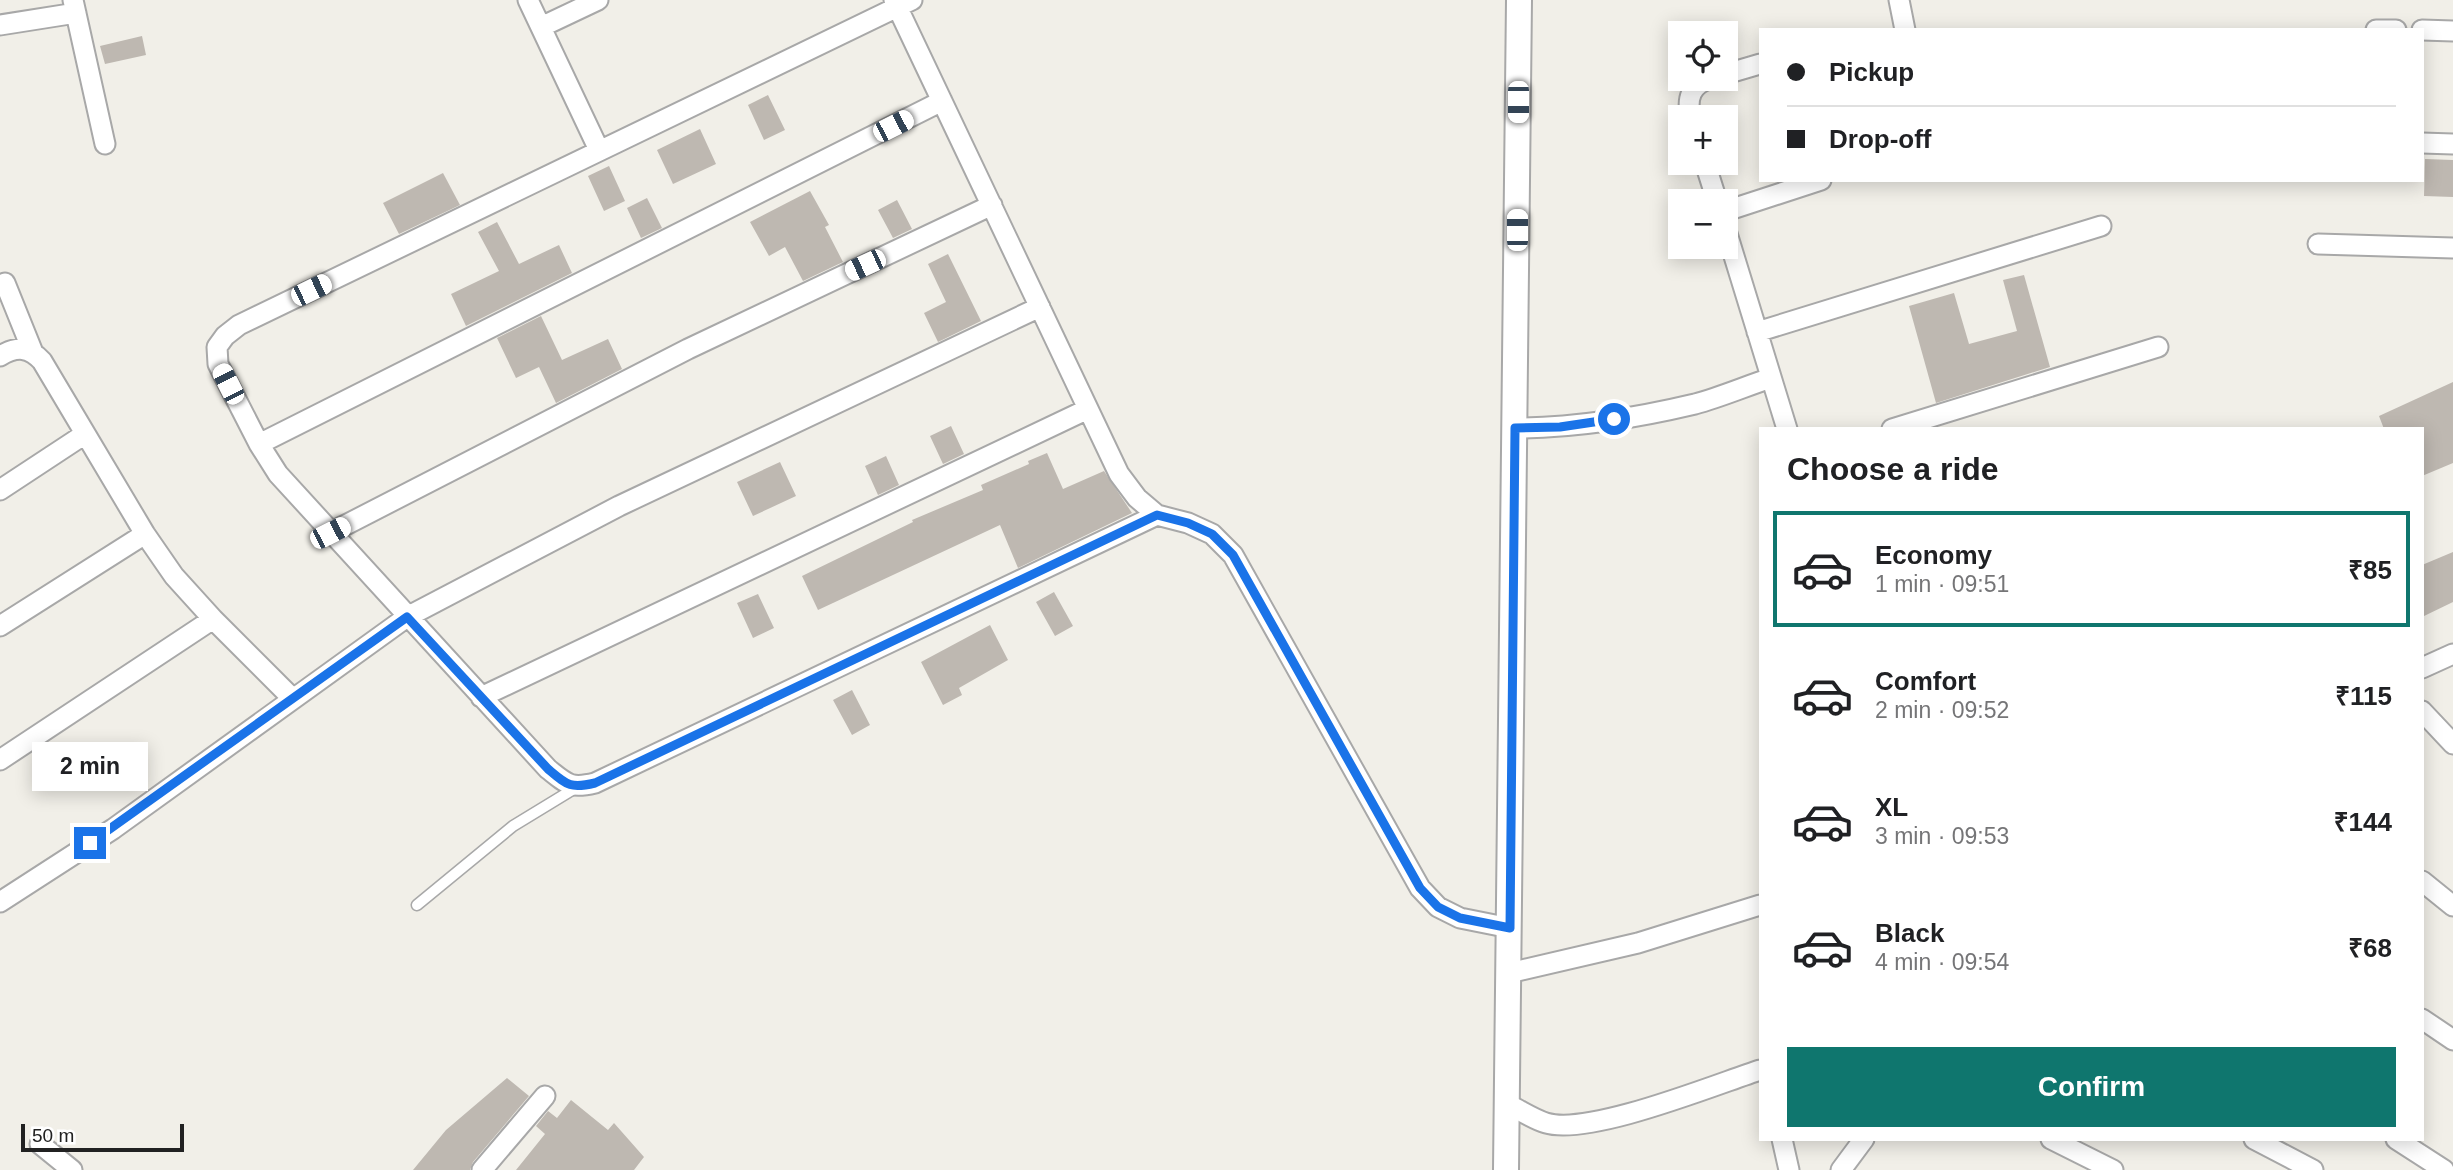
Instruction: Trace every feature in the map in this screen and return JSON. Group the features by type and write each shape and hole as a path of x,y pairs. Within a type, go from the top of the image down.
{"street":[{"path":"528,0 599,150"},
{"path":"541,27 598,0"},
{"path":"1507,1170 1519,0"},
{"path":"1899,0 1905,28"},
{"path":"1157,515 595,783 577,787 561,780 548,769 278,474 218,363 217,346 225,336 251,319 901,2 942,101 1119,474 1137,498 1157,515 1188,523 1212,534 1233,555 1420,888 1438,907 1460,918 1510,928"},
{"path":"0,24 74,6 106,144"},
{"path":"2424,30 2453,31"},
{"path":"1738,70 1759,64"},
{"path":"259,443 942,101"},
{"path":"2424,143 2453,144"},
{"path":"1738,207 1815,182"},
{"path":"330,533 688,349 992,205"},
{"path":"1757,332 2101,226"},
{"path":"2318,244 2453,248"},
{"path":"1735,259 1786,427"},
{"path":"5,283 32,350 42,361 145,534 174,576 293,699"},
{"path":"0,902 113,829 407,617 619,506 1040,307"},
{"path":"1898,427 2158,347"},
{"path":"0,356 19,348 32,350"},
{"path":"1515,428 1552,428 1640,415 1698,403 1771,378"},
{"path":"481,697 1088,409"},
{"path":"0,490 85,434"},
{"path":"0,626 145,534"},
{"path":"0,760 213,619"},
{"path":"2424,667 2453,654"},
{"path":"2424,713 2453,744"},
{"path":"2424,883 2453,906"},
{"path":"1509,973 1638,943 1759,905"},
{"path":"2424,1020 2453,1040"},
{"path":"1507,1104 1547,1124 1575,1125 1615,1118 1759,1070"},
{"path":"482,1170 545,1096"},
{"path":"1783,1141 1790,1170"},
{"path":"1840,1170 1862,1141"},
{"path":"2055,1141 2113,1170"},
{"path":"2258,1141 2312,1170"},
{"path":"2399,1141 2444,1170"},
{"path":"40,1144 72,1170"}],"lane":[{"path":"417,905 513,826 577,787"}],"building":[{"path":"142,36 146,55 105,64 100,46"},
{"path":"768,95 785,130 764,140 748,105"},
{"path":"700,129 716,164 673,184 657,150"},
{"path":"2425,159 2453,160 2453,197 2424,196"},
{"path":"609,166 625,201 604,211 588,176"},
{"path":"443,173 460,205 399,234 383,203"},
{"path":"810,191 829,225 825,227 843,262 803,281 785,247 769,256 750,222"},
{"path":"647,198 662,228 641,238 627,208"},
{"path":"897,200 912,229 893,238 878,210"},
{"path":"497,222 519,264 559,245 572,273 466,326 451,294 499,271 478,232"},
{"path":"948,254 981,321 938,342 924,313 946,302 928,264"},
{"path":"2024,275 2050,367 1936,403 1909,306 1954,293 1969,344 2017,331 2003,280"},
{"path":"541,316 562,360 608,339 622,369 556,403 539,367 516,378 497,338"},
{"path":"2453,382 2453,463 2424,475 2424,427 2383,427 2379,416"},
{"path":"951,426 964,454 943,464 930,436"},
{"path":"1047,453 1063,489 1104,471 1132,513 1018,568 1000,525 818,610 802,576 913,522 912,520 983,490 981,485"},
{"path":"886,456 899,485 878,495 865,466"},
{"path":"780,462 796,496 753,516 737,482"},
{"path":"2453,552 2453,602 2424,616 2424,564"},
{"path":"1054,592 1073,626 1055,636 1036,602"},
{"path":"758,594 774,628 753,638 737,603"},
{"path":"990,625 1008,660 959,688 962,695 943,705 921,662"},
{"path":"852,690 870,725 852,735 833,700"},
{"path":"507,1078 529,1096 473,1162 470,1170 413,1170 446,1130"},
{"path":"571,1100 608,1130 614,1123 644,1157 634,1170 516,1170 545,1134 536,1126 548,1111 557,1118"}],"route":[{"path":"90,843 407,617 548,769 561,780 577,787 595,783 1157,515 1188,523 1212,534 1233,555 1420,888 1438,907 1460,918 1510,928 1515,428 1560,427 1614,419"}]}
